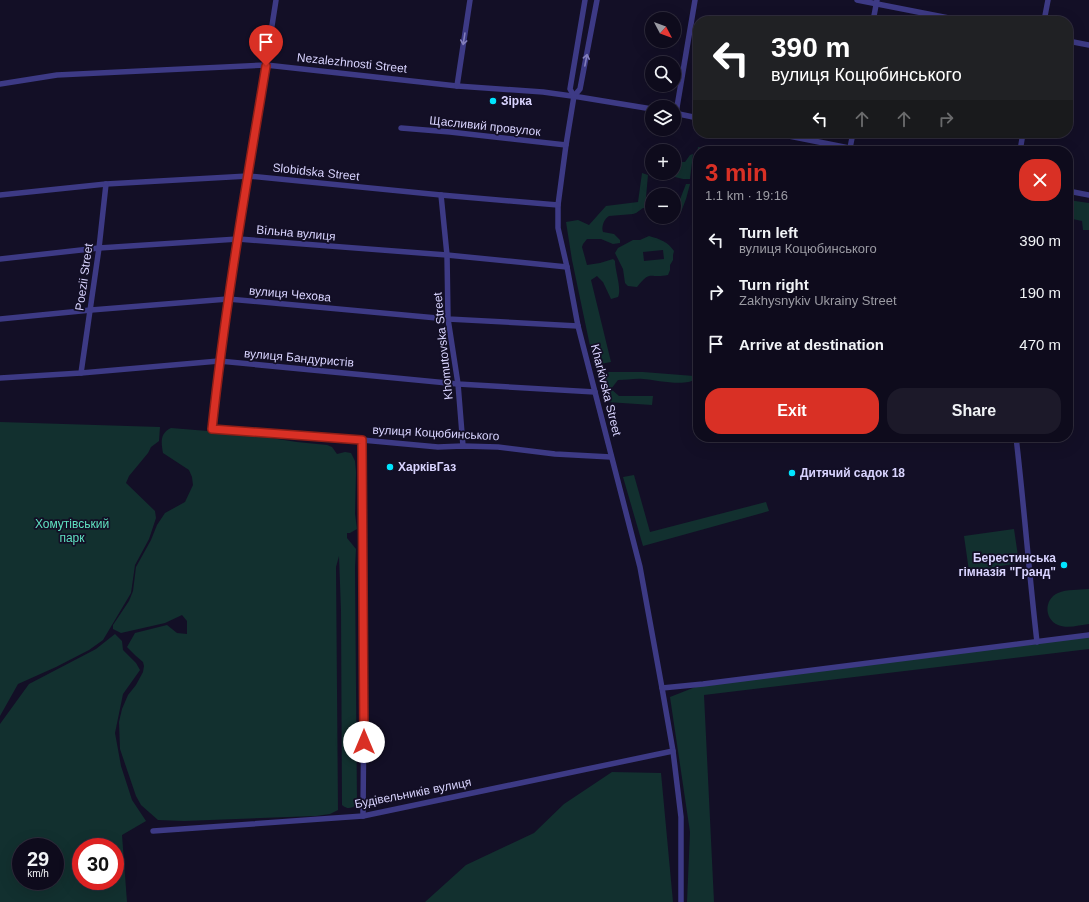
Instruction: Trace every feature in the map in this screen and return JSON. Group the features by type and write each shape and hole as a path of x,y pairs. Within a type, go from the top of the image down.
{"street":[{"path":"219,361 276,0"},
{"path":"457,86 470,0"},
{"name":"Kharkivska Street","path":"574,96 570,89 585,0"},
{"name":"Kharkivska Street","path":"597,0 580,89 574,96 558,205 558,228 578,326 640,567 673,751 681,817 681,902"},
{"path":"677,100 695,0"},
{"path":"856,0 877,2 941,16"},
{"path":"1045,16 1048,0"},
{"path":"875,16 877,2"},
{"path":"1073,42 1089,45"},
{"name":"Nezalezhnosti Street","path":"0,84 56,75 266,66 457,86 543,92 645,108"},
{"path":"681,114 693,117"},
{"name":"Щасливий провулок","path":"401,128 566,145"},
{"path":"799,138 840,146"},
{"name":"Slobidska Street","path":"0,195 106,184 248,176 558,205"},
{"name":"Poezii Street","path":"81,373 91,310 106,184"},
{"path":"1073,192 1089,195"},
{"name":"Khomutovska Street","path":"441,195 447,256 448,319 458,384 463,446"},
{"name":"Вільна вулиця","path":"0,259 99,248 238,239 567,267"},
{"name":"вулиця Чехова","path":"0,319 228,299 448,319 578,326"},
{"name":"вулиця Бандуристів","path":"0,378 81,373 219,361 458,384 595,392"},
{"name":"вулиця Коцюбинського","path":"219,361 212,429 438,447 463,446 498,448 555,454 611,457"},
{"path":"362,440 364,697 363,816"},
{"path":"1017,442 1037,642"},
{"path":"662,688 1089,636"},
{"name":"Будівельників вулиця","path":"153,831 363,816 673,751"}],"green space":[{"path":"693,154 690,179 681,178 681,162 685,162 690,155"},
{"path":"642,173 645,174 645,180 648,180 647,188 645,188 645,208 633,214 609,216 604,221 603,232 614,234 620,240 620,243 613,244 601,239 587,239 582,247 587,265 613,259 615,261 619,285 618,297 611,299 603,282 597,276 591,280 611,362 594,365 572,260 566,222 578,220 589,225 606,206 638,202"},
{"path":"686,184 690,184 681,212 681,197"},
{"path":"1073,201 1089,203 1089,230 1083,230 1082,221 1073,219"},
{"path":"649,236 663,241 674,251 673,260 670,265 668,275 648,276 637,287 628,286 625,283 623,269 615,253 618,248 633,240 640,240","holes":["663,250 664,259 644,261 643,252"]},
{"path":"609,372 643,372 693,376 693,380 685,383 678,383 640,379 618,380 611,389 619,396 653,396 652,405 607,402 601,377"},
{"name":"Хомутівський парк","path":"0,422 160,427 159,441 151,447 148,453 129,476 126,483 155,511 156,518 149,539 135,565 131,593 103,640 89,650 18,684 0,716"},
{"path":"171,428 244,434 327,445 332,447 337,454 345,452 351,453 355,461 355,514 357,529 347,533 347,538 356,549 357,805 351,808 344,807 342,805 341,611 339,556 336,567 338,810 330,814 316,816 184,821 158,820 141,805 136,796 120,749 119,722 122,709 128,695 136,685 143,672 144,666 143,662 127,647 135,633 167,625 177,633 187,634 187,621 182,615 165,623 121,633 113,629 113,625 129,601 133,591 136,567 151,540 157,525 165,513 185,502 193,485 189,470 163,453 162,438 165,432"},
{"path":"634,475 650,532 766,502 769,511 643,546 623,477"},
{"path":"1014,529 1019,563 969,571 964,536"},
{"path":"1089,589 1089,624 1069,627 1058,625 1053,622 1048,614 1048,604 1053,596 1065,591"},
{"path":"115,634 122,641 123,650 136,663 140,670 123,694 115,733 121,766 132,800 146,821 122,835 122,838 72,838 72,890 124,890 124,862 127,902 0,902 0,724 29,684 96,649"},
{"path":"1089,635 1089,649 704,695 714,902 687,902 690,832 670,697 703,684"},
{"path":"612,772 661,773 673,902 425,902 466,865 534,833 564,804"}],"place":[{"name":"Зірка","path":"493,101"},
{"name":"ХарківГаз","path":"390,467"},
{"name":"Дитячий садок 18","path":"792,473"},
{"name":"Берестинська гімназія \"Гранд\"","path":"1064,565"}],"route":[{"path":"266,66 228,299 219,361 212,429 362,440 364,742"}]}
